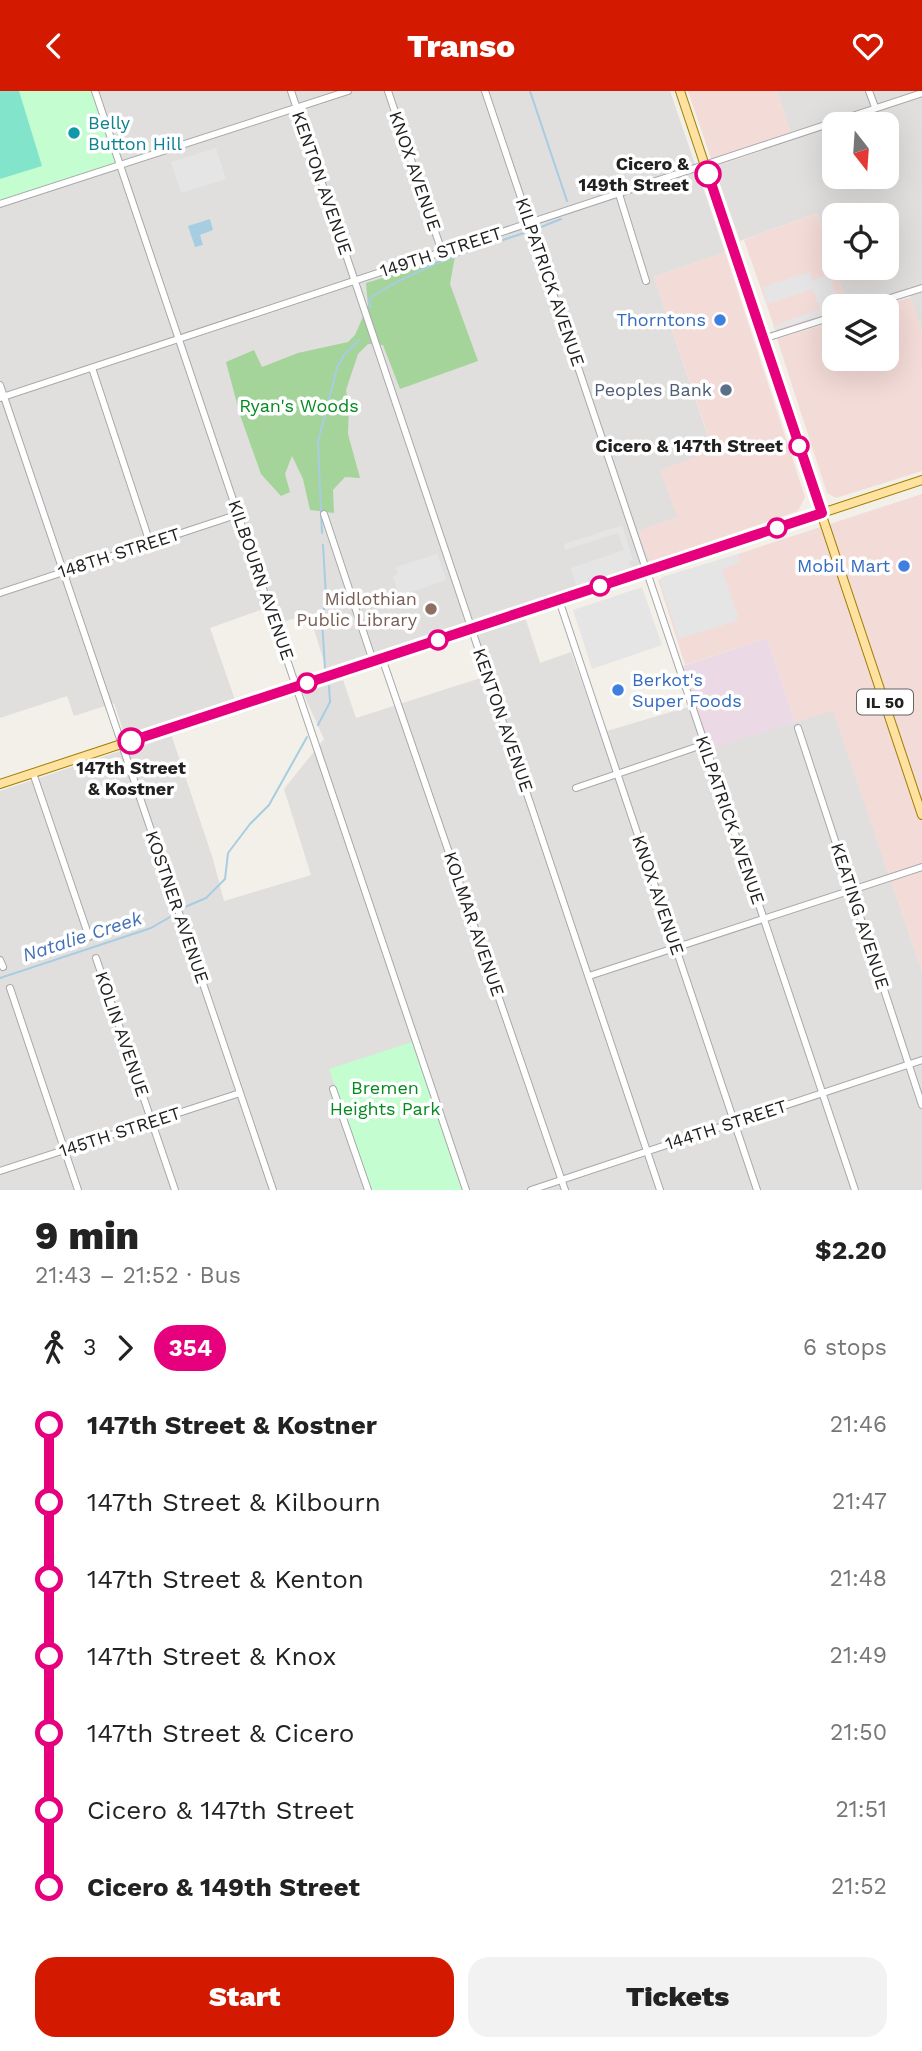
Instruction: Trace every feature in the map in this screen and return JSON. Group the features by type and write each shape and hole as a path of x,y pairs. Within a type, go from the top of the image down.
{"main road":[{"name":"IL 50","path":"680,91 922,815"},
{"path":"0,784 922,480"}],"street":[{"name":"KILBOURN AVENUE","path":"95,91 466,1190"},
{"name":"KENTON AVENUE","path":"291,91 660,1190"},
{"path":"0,204 348,91"},
{"name":"KNOX AVENUE","path":"388,91 442,251"},
{"name":"KILPATRICK AVENUE","path":"485,91 855,1190"},
{"path":"869,91 874,107"},
{"name":"149TH STREET","path":"2,398 922,93"},
{"path":"618,194 646,281"},
{"path":"899,295 922,288"},
{"path":"763,339 822,320"},
{"path":"92,368 150,543"},
{"name":"KOSTNER AVENUE","path":"0,385 2,398 64,572 274,1190"},
{"name":"148TH STREET","path":"0,593 239,514"},
{"path":"324,514 373,661"},
{"name":"KNOX AVENUE","path":"559,600 757,1190"},
{"name":"KOLMAR AVENUE","path":"382,658 565,1190"},
{"name":"KEATING AVENUE","path":"797,728 922,1105"},
{"path":"576,788 705,744"},
{"path":"33,773 89,937"},
{"path":"589,976 922,867"},
{"name":"KOLIN AVENUE","path":"96,958 175,1190"},
{"path":"10,988 78,1190"},
{"name":"144TH STREET","path":"531,1190 922,1060"},
{"path":"333,1089 368,1190"},
{"name":"145TH STREET","path":"0,1171 240,1093"}],"shaded area":[{"path":"0,91 670,91 725,252 654,277 713,451 678,517 639,531 650,562 327,671 309,614 283,622 277,604 210,628 235,700 126,739 114,703 74,716 67,696 0,718"},
{"path":"688,91 777,91 793,140 714,167"},
{"path":"777,91 922,91 922,332 908,289 893,294 844,294 839,280 899,280 899,203 822,203 822,228 817,213 740,241 714,167 793,140"},
{"path":"216,148 226,179 181,193 171,162"},
{"path":"817,213 822,228 822,280 839,280 844,294 822,294 822,317 776,332 744,240"},
{"path":"725,252 805,497 798,511 650,562 638,531 677,517 660,470 713,450 654,277"},
{"path":"810,272 812,280 822,277 822,280 831,280 836,294 822,294 822,315 775,330 773,326 820,309 813,289 767,304 763,287"},
{"path":"911,297 922,332 922,471 836,498 827,493 777,339 822,325 822,371 899,371 899,301"},
{"path":"922,494 922,972 833,711 795,722 767,638 685,665 658,580"},
{"path":"622,525 633,560 629,562 631,567 591,581 588,577 588,581 576,586 571,568 624,550 618,533 565,550 564,544"},
{"path":"437,554 446,580 399,596 393,576 398,574 396,567"},
{"path":"738,554 740,562 722,570 738,616 736,621 679,639 660,581 662,577"},
{"path":"642,587 662,645 592,669 573,610"},
{"path":"525,617 540,663 571,652 600,733 688,707 704,750 833,710 922,972 922,1190 0,1190 0,791 171,734 213,859 224,901 311,875 284,789 324,739 303,693 343,680 356,718 490,675 476,634"},
{"path":"767,638 795,722 710,749 683,666"}],"green space":[{"path":"0,91 95,91 120,165 0,204"},
{"path":"0,91 19,91 42,166 0,179"},
{"name":"Ryan's Woods","path":"455,256 450,284 478,361 400,389 383,345 368,344 358,354 346,390 349,407 348,434 360,478 345,477 333,490 334,513 310,510 303,479 292,456 285,474 290,492 281,496 261,474 240,415 226,362 254,350 262,367 298,353 348,342 355,335 368,305 366,283"},
{"name":"Bremen Heights Park","path":"412,1042 463,1190 372,1190 329,1069"}],"water":[{"path":"210,219 213,230 200,235 203,245 195,247 188,226"}],"waterway":[{"name":"Natalie Creek","path":"530,91 567,201"},
{"name":"Natalie Creek","path":"541,227 561,219"},
{"name":"Natalie Creek","path":"371,307 370,298 387,287 444,261 524,233"},
{"name":"Natalie Creek","path":"322,533 318,442 337,368 344,355 359,340"},
{"name":"Natalie Creek","path":"323,545 326,596 322,620 325,669"},
{"name":"Natalie Creek","path":"318,725 330,702 329,686"},
{"name":"Natalie Creek","path":"185,907 206,898 225,879 228,853 250,824 269,805 307,737"},
{"name":"Natalie Creek","path":"0,978 151,928 170,917"}],"bus line":[{"name":"354","path":"131,741 822,513 708,174"}],"place":[{"name":"Belly Button Hill","path":"74,133"},
{"name":"Cicero & 149th Street","path":"708,174"},
{"name":"Thorntons","path":"720,320"},
{"name":"Peoples Bank","path":"726,390"},
{"name":"Cicero & 147th Street","path":"799,446"},
{"name":"Mobil Mart","path":"904,566"},
{"name":"Midlothian Public Library","path":"431,609"},
{"name":"Berkot's Super Foods","path":"618,690"},
{"name":"147th Street & Kostner","path":"131,741"}]}
